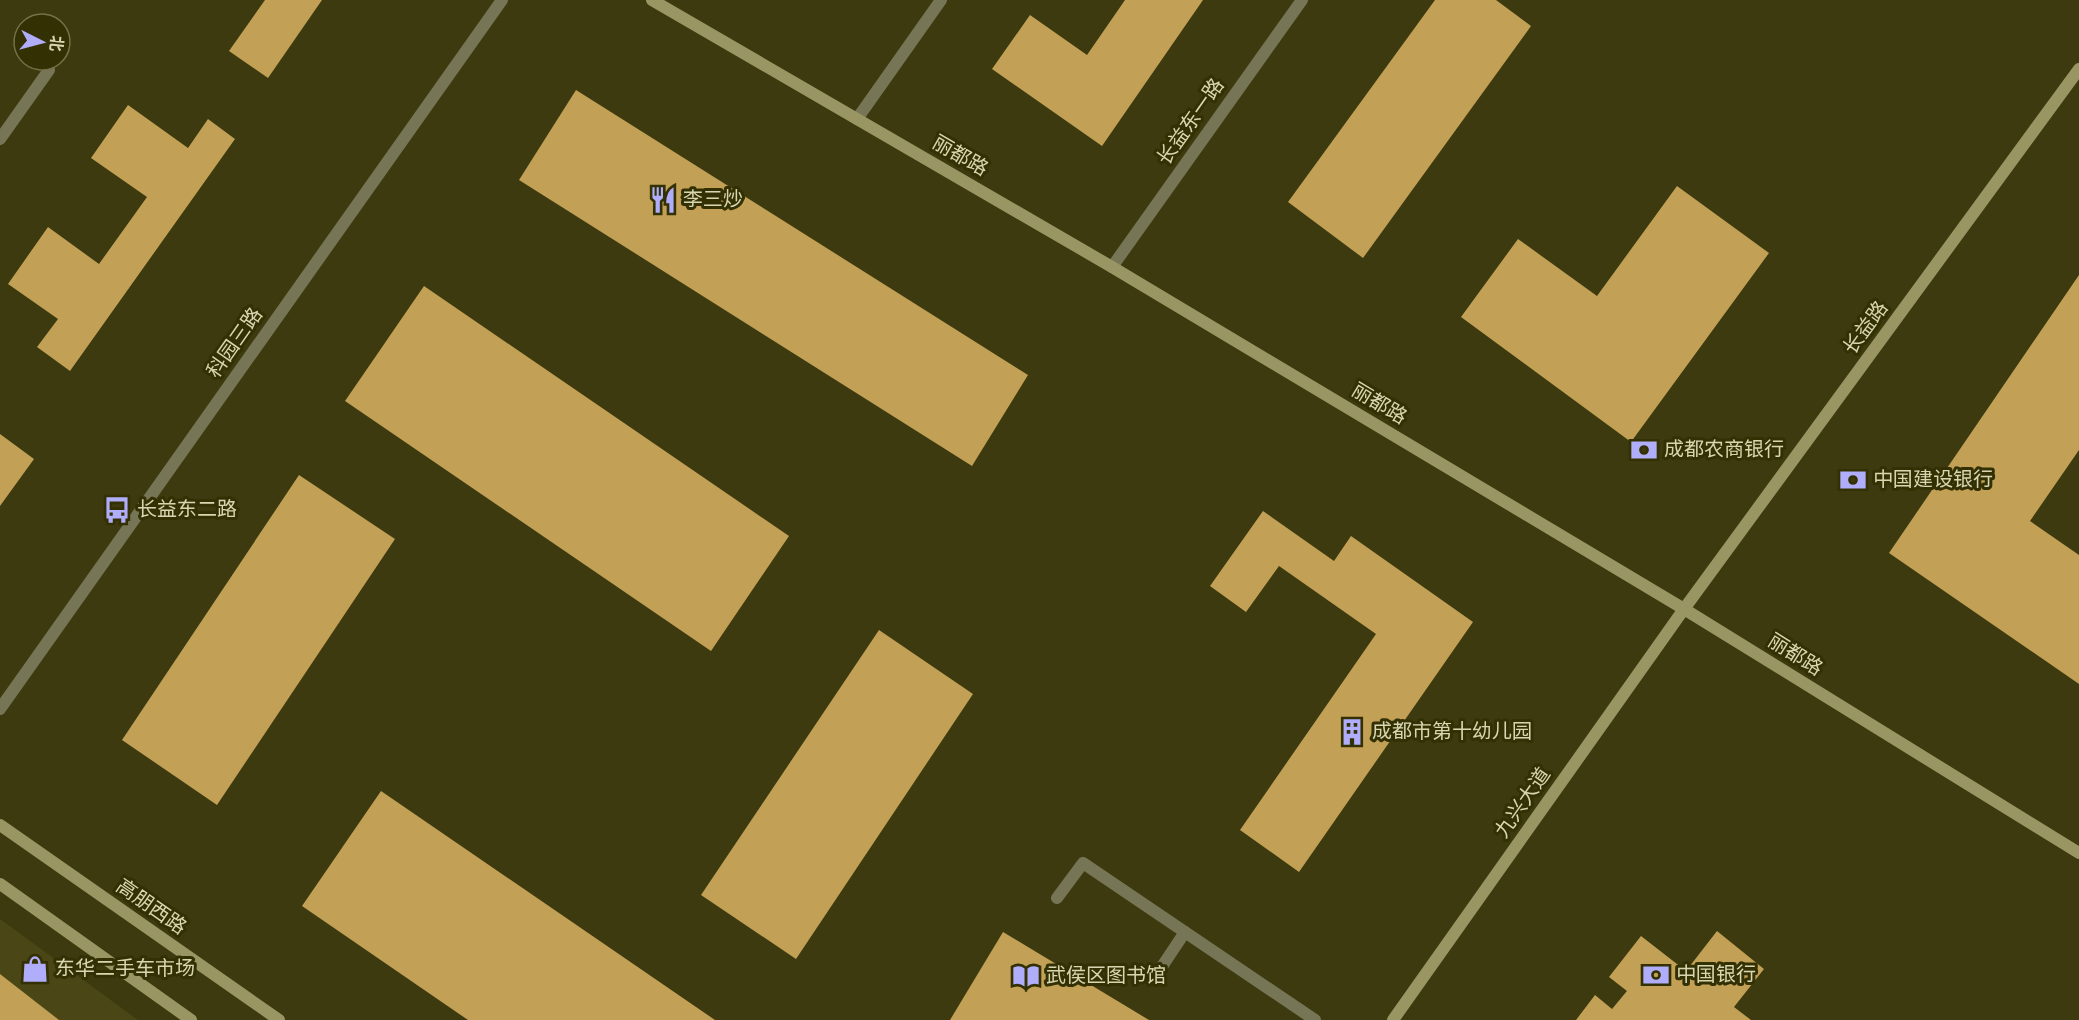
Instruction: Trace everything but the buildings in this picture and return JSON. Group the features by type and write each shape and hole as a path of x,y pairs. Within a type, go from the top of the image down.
{"street":[{"name":"科园三路","path":"0,709 502,0"},
{"name":"丽都路","path":"652,0 1112,267 1684,609 2079,853"},
{"path":"857,119 941,0"},
{"name":"长益东一路","path":"1112,267 1302,0"},
{"name":"长益路","path":"1684,609 2079,69"},
{"path":"0,139 48,72"},
{"name":"九兴大道","path":"1393,1020 1684,609"},
{"name":"高朋西路","path":"0,825 279,1020"},
{"path":"1057,898 1083,863 1315,1020"},
{"path":"0,884 191,1020"},
{"path":"1162,965 1185,932"}],"shaded area":[{"name":"东华二手车市场","path":"0,919 138,1020 0,1020"}],"place":[{"name":"李三炒","path":"663,200"},
{"name":"成都农商银行","path":"1644,450"},
{"name":"中国建设银行","path":"1853,480"},
{"name":"长益东二路","path":"117,510"},
{"name":"成都市第十幼儿园","path":"1352,732"},
{"name":"东华二手车市场","path":"35,969"},
{"name":"中国银行","path":"1656,975"},
{"name":"武侯区图书馆","path":"1026,976"}]}
